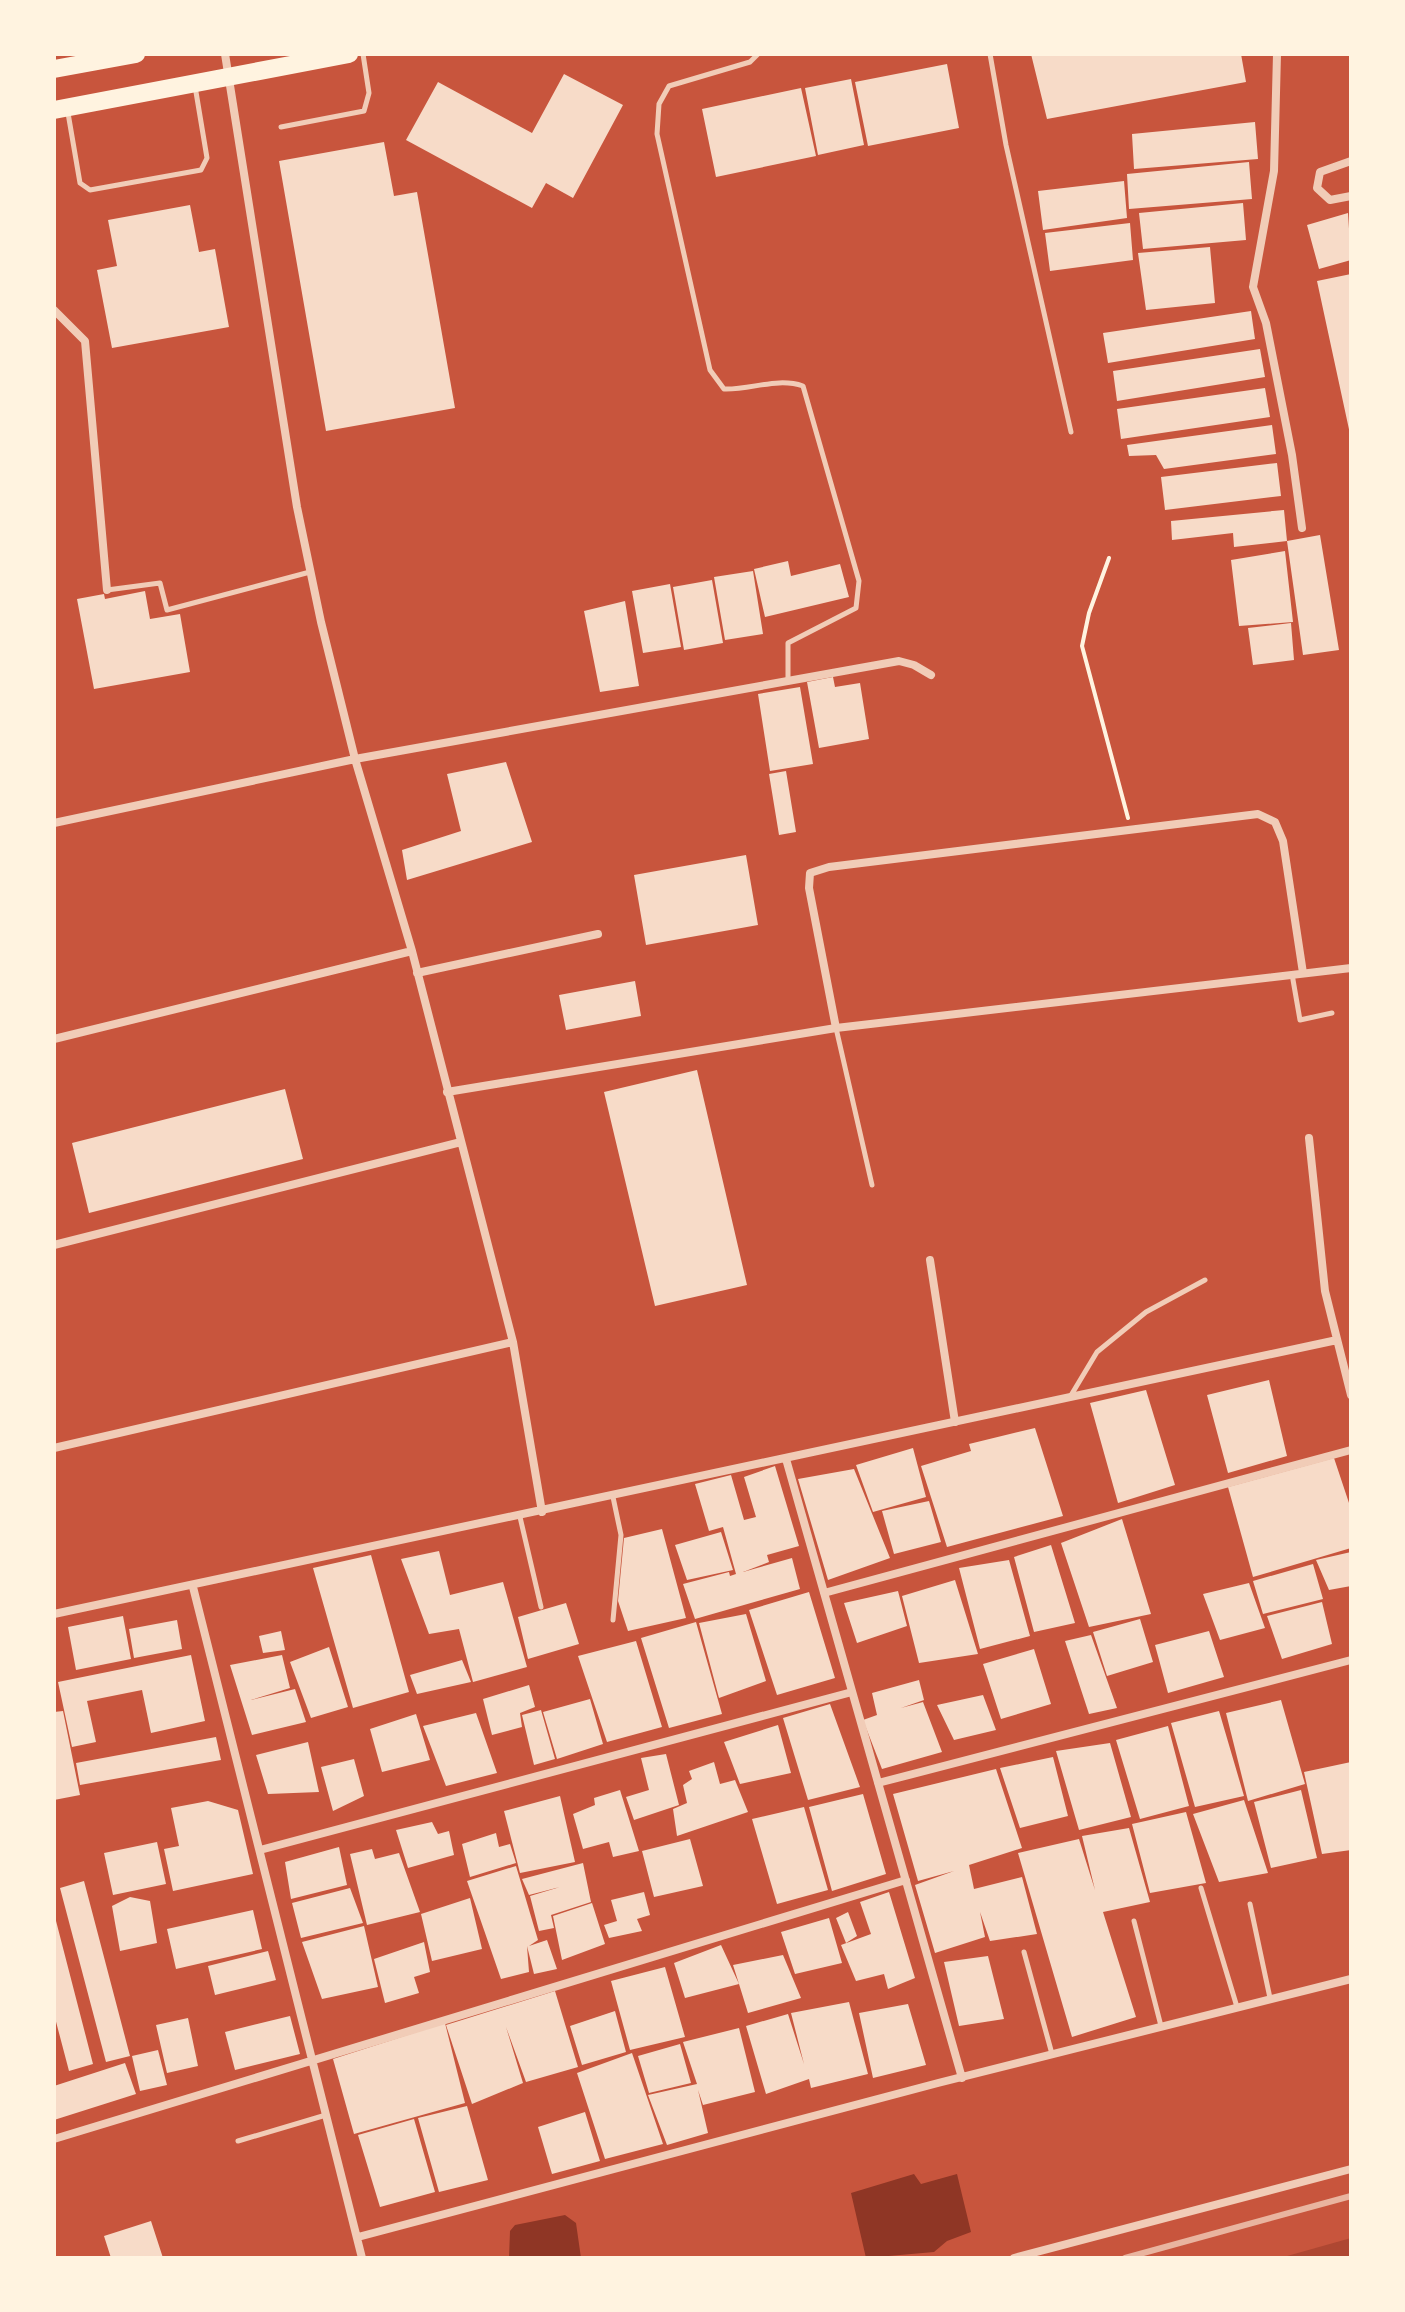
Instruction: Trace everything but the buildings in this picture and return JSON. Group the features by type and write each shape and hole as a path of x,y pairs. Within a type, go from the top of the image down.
{"highway":[{"path":"54,69 136,54"},
{"path":"60,109 349,54"}],"street":[{"path":"225,54 310,572 355,759 412,951 513,1342 542,1512"},
{"path":"1277,54 1274,171 1253,287 1266,323 1292,455 1302,528"},
{"path":"1351,161 1320,172 1317,188 1330,200 1351,196"},
{"path":"56,315 85,341 107,590"},
{"path":"54,823 355,759 899,661 931,675"},
{"path":"836,1028 809,888 810,873 829,867 1258,814 1275,822 1283,841 1303,973"},
{"path":"417,973 598,934"},
{"path":"54,1039 412,951"},
{"path":"447,1092 836,1028 1351,968"},
{"path":"1309,1138 1325,1291 1351,1395"},
{"path":"54,1245 461,1142"},
{"path":"930,1260 955,1422"},
{"path":"54,1614 193,1587 1337,1340"},
{"path":"54,1448 513,1342"},
{"path":"824,1593 1351,1450"},
{"path":"786,1459 962,2078"},
{"path":"193,1587 362,2258"},
{"path":"878,1783 1351,1660"},
{"path":"260,1850 852,1692"},
{"path":"54,2139 906,1880"},
{"path":"358,2237 1351,1979"},
{"path":"1014,2258 1351,2169"}],"lane":[{"path":"281,127 364,111 369,93 363,54"},
{"path":"758,54 750,62 669,86 659,104 657,134 710,370 724,389 746,390 787,380 803,386 859,581 856,608 788,643 788,682"},
{"path":"990,54 1006,145 1071,432"},
{"path":"60,109 80,183 90,190 201,170 207,158 195,85"},
{"path":"107,590 160,583 167,610 310,572"},
{"path":"1292,974 1300,1020 1332,1013"},
{"path":"836,1028 872,1185"},
{"path":"1069,1398 1097,1352 1146,1312 1205,1280"},
{"path":"613,1497 621,1535 613,1620"},
{"path":"520,1517 541,1607"},
{"path":"1201,1888 1237,2008"},
{"path":"1250,1904 1270,1999"},
{"path":"1134,1921 1162,2027"},
{"path":"1024,1952 1053,2055"},
{"path":"238,2141 327,2115"}],"path":[{"path":"1109,558 1089,613 1082,646 1131,829"}],"shaded area":[{"path":"914,2174 921,2184 957,2174 971,2232 947,2241 934,2252 866,2258 851,2193"},
{"path":"565,2215 576,2223 581,2258 509,2258 510,2231 515,2225"},
{"path":"1351,2238 1351,2258 1280,2258"}],"railway":[{"path":"1125,2258 1351,2196"}]}
